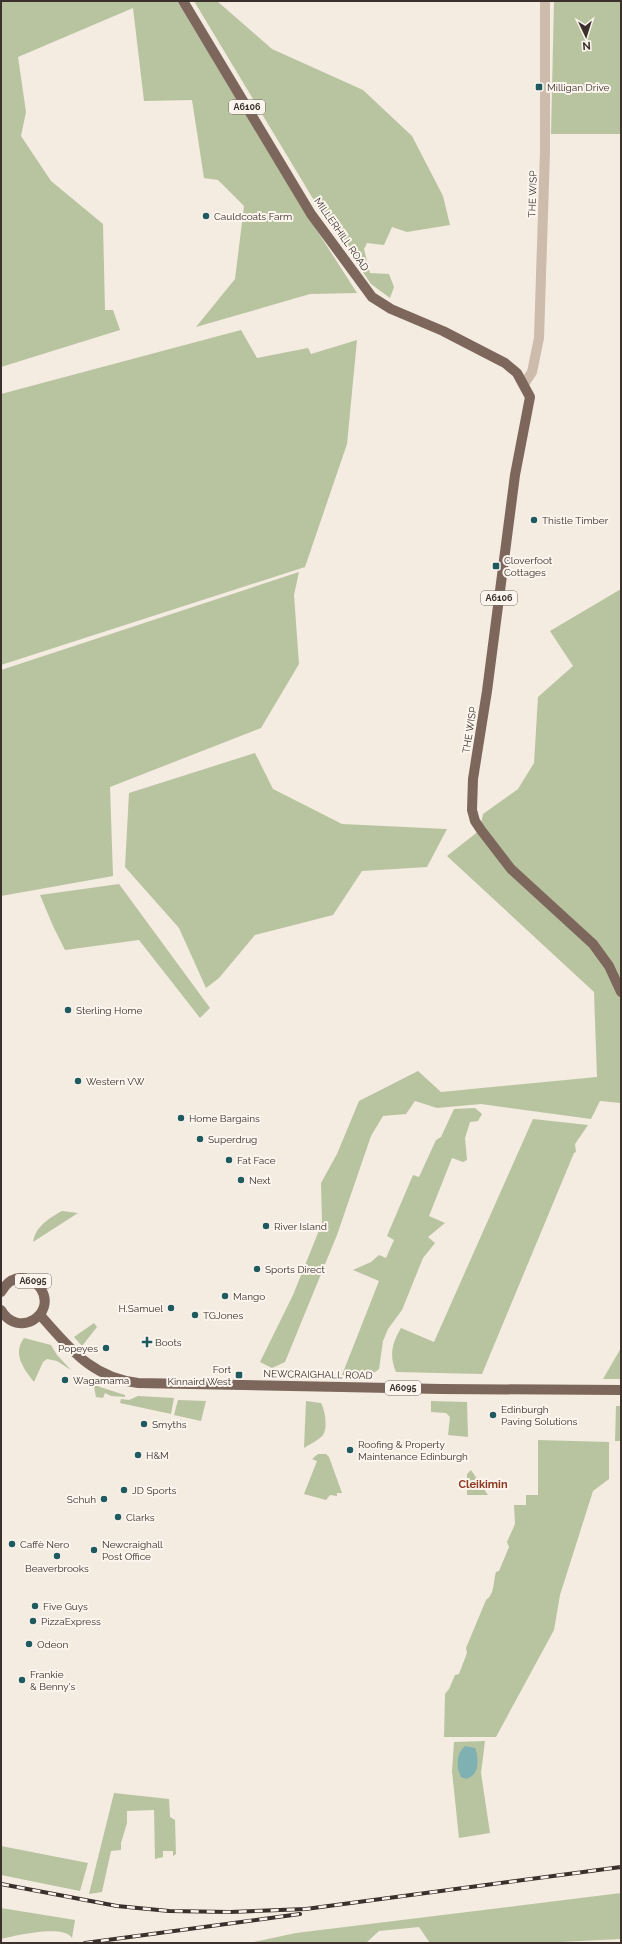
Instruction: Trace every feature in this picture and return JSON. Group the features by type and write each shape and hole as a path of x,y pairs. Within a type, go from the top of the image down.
{"main road":[{"name":"MILLERHILL ROAD","path":"183,1 312,214 372,297 391,309 443,330 505,363 517,373 530,397 527,418"},
{"name":"THE WISP","path":"527,418 516,475 487,691 473,779 472,810 480,830 510,870 594,944 609,966 621,992"},
{"name":"A6095","path":"1,1292 7,1283 13,1280 21,1278 33,1280 41,1288 44,1294 44,1307 40,1315"},
{"path":"1,1310 8,1319 18,1324 28,1323 40,1315"},
{"name":"NEWCRAIGHALL ROAD","path":"40,1315 86,1363 111,1377 138,1383 441,1389 621,1390"}],"street":[{"name":"THE WISP","path":"524,384 532,372 539,338 545,151 545,1"}],"green space":[{"path":"1,1 177,1 307,215 357,293 310,294 196,327 235,279 244,206 218,180 204,178 192,100 144,101 133,8 18,57 26,112 21,136 51,181 103,224 105,310 113,310 120,330 1,367"},
{"path":"194,1 217,1 272,49 363,90 412,136 443,196 450,225 407,232 392,227 384,245 367,243 364,249 370,273 389,274 394,287 390,298 371,284 318,207"},
{"path":"554,1 621,1 621,134 551,134"},
{"path":"241,330 257,358 308,348 311,354 357,340 347,444 305,567 1,665 1,394"},
{"path":"299,572 294,595 299,664 261,728 110,787 113,876 1,896 1,670"},
{"path":"621,589 621,1103 600,1101 591,1119 481,1104 437,1108 415,1101 406,1114 383,1116 371,1136 337,1235 285,1362 272,1368 260,1362 293,1295 322,1223 321,1183 337,1154 359,1101 418,1071 441,1092 597,1077 594,992 447,856 480,830 483,814 518,789 534,763 538,697 573,666 550,631"},
{"path":"255,753 273,789 342,824 447,829 427,867 362,871 333,915 255,935 219,978 206,988 179,928 125,867 129,793"},
{"path":"119,884 210,1008 200,1018 139,940 65,950 40,895"},
{"path":"475,1108 482,1114 478,1121 470,1122 465,1138 467,1160 463,1162 452,1158 429,1216 445,1223 428,1237 435,1243 423,1258 402,1310 388,1329 383,1341 379,1369 367,1375 342,1375 379,1281 353,1270 371,1262 379,1255 386,1258 394,1240 387,1236 413,1175 419,1177 436,1140 441,1137 454,1109"},
{"path":"533,1119 588,1125 575,1144 576,1152 574,1153 482,1374 396,1372 392,1350 395,1339 401,1328 434,1342"},
{"path":"62,1211 78,1213 33,1242 34,1237 40,1227"},
{"path":"94,1323 97,1327 82,1346 74,1337"},
{"path":"24,1338 51,1345 57,1355 71,1370 57,1361 47,1359 43,1362 34,1382 23,1367 19,1356 19,1350"},
{"path":"621,1348 621,1379 603,1379"},
{"path":"89,1381 100,1387 125,1395 125,1397 111,1396 105,1393 103,1398 96,1397 94,1387"},
{"path":"138,1396 174,1398 171,1414 120,1403 121,1399 129,1400"},
{"path":"178,1400 206,1401 201,1421 174,1415"},
{"path":"306,1401 321,1403 325,1414 326,1424 323,1435 304,1448"},
{"path":"431,1401 467,1402 468,1437 448,1435 450,1417 446,1413 431,1412"},
{"path":"616,1406 621,1406 621,1441 615,1441"},
{"path":"538,1440 609,1442 609,1479 593,1491 560,1595 554,1630 496,1737 444,1737 445,1694 449,1689 455,1675 459,1674 467,1653 466,1648 486,1600 491,1594 496,1572 499,1571 509,1547 507,1542 515,1524 514,1505 526,1505 526,1495 538,1495"},
{"path":"318,1454 326,1454 329,1457 342,1493 337,1493 337,1496 330,1495 326,1500 304,1494 317,1461 312,1459"},
{"path":"471,1470 488,1495 467,1495 467,1474"},
{"path":"485,1741 481,1773 490,1833 459,1838 452,1771 454,1742"},
{"path":"114,1793 169,1799 170,1817 175,1820 176,1854 173,1856 173,1851 163,1851 163,1857 155,1859 154,1810 127,1811 127,1823 121,1843 121,1850 111,1851 102,1892 89,1894"},
{"path":"1,1846 88,1863 80,1891 1,1875"},
{"path":"621,1893 621,1939 540,1943 430,1943 419,1927 379,1931 366,1943 254,1943 296,1933"},
{"path":"1,1908 75,1920 72,1938 67,1934 49,1931 1,1939"}],"water":[{"path":"465,1746 475,1748 478,1762 474,1774 466,1779 461,1777 458,1769 458,1756"}],"railway":[{"path":"1,1884 117,1906 169,1911 230,1912 306,1909 621,1867"},
{"path":"85,1943 300,1914"}],"place":[{"name":"Milligan Drive","path":"539,87"},
{"name":"Cauldcoats Farm","path":"206,216"},
{"name":"Thistle Timber","path":"534,520"},
{"name":"Cloverfoot Cottages","path":"496,566"},
{"name":"Sterling Home","path":"68,1010"},
{"name":"Western VW","path":"78,1081"},
{"name":"Home Bargains","path":"181,1118"},
{"name":"Superdrug","path":"200,1139"},
{"name":"Fat Face","path":"229,1160"},
{"name":"Next","path":"241,1180"},
{"name":"River Island","path":"266,1226"},
{"name":"Sports Direct","path":"257,1269"},
{"name":"Mango","path":"225,1296"},
{"name":"H.Samuel","path":"171,1308"},
{"name":"TGJones","path":"195,1315"},
{"name":"Boots","path":"147,1342"},
{"name":"Popeyes","path":"106,1348"},
{"name":"Fort Kinnaird West","path":"239,1375"},
{"name":"Wagamama","path":"65,1380"},
{"name":"Edinburgh Paving Solutions","path":"493,1415"},
{"name":"Smyths","path":"144,1424"},
{"name":"Roofing & Property Maintenance Edinburgh","path":"350,1450"},
{"name":"H&M","path":"138,1455"},
{"name":"JD Sports","path":"124,1490"},
{"name":"Schuh","path":"104,1499"},
{"name":"Clarks","path":"118,1517"},
{"name":"Caffè Nero","path":"12,1544"},
{"name":"Newcraighall Post Office","path":"94,1550"},
{"name":"Beaverbrooks","path":"57,1556"},
{"name":"Five Guys","path":"35,1606"},
{"name":"PizzaExpress","path":"33,1621"},
{"name":"Odeon","path":"29,1644"},
{"name":"Frankie & Benny's","path":"22,1680"}],"district":[{"name":"Cleikimin","path":"483,1484"}]}
